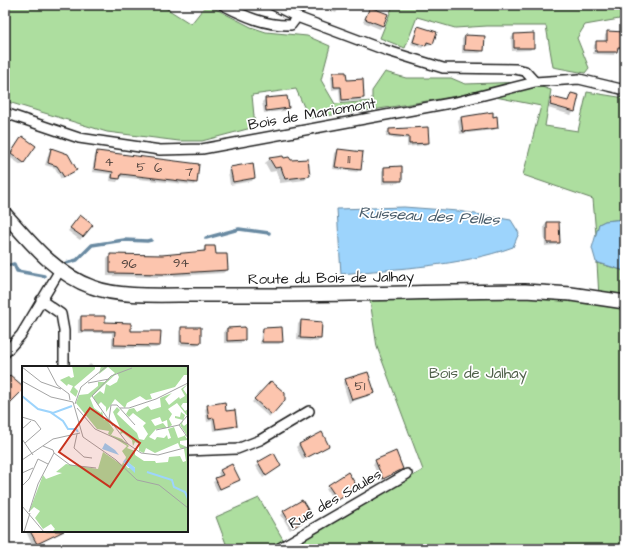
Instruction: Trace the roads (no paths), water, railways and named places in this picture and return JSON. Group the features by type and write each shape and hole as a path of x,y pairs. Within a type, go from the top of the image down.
{"main road":[{"name":"Route du Bois de Jalhay","path":"5,214 60,270 93,288 138,294 336,294 525,291 571,294 625,302"}],"street":[{"path":"222,5 243,16 274,24 291,25 297,18"},
{"path":"273,5 297,18 385,50 443,68 514,69 525,71 535,82"},
{"name":"Bois de Mariomont","path":"5,113 79,138 160,150 202,149 456,102 535,82 579,79 625,90"},
{"path":"5,353 21,334 60,270"},
{"path":"41,300 61,314 64,331 64,366"},
{"path":"188,451 237,448 260,440 309,411"},
{"name":"Rue des Saules","path":"278,549 407,474"}],"water":[{"path":"404,207 458,211 511,220 519,233 513,247 471,259 428,266 341,274 337,209"},
{"path":"625,219 625,271 596,262 592,248 599,224 605,221"}],"waterway":[{"name":"Ruisseau des Pelles","path":"206,238 239,229 269,233"},
{"name":"Ruisseau des Pelles","path":"66,263 77,260 92,245 124,240 151,240"},
{"name":"Ruisseau des Pelles","path":"5,268 6,266 14,264 17,271 44,276"}],"park label":[{"name":"Bois de Jalhay","path":"478,373"}]}
